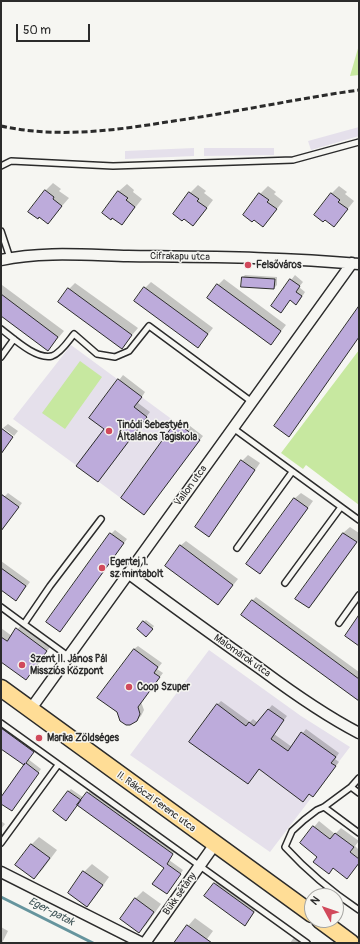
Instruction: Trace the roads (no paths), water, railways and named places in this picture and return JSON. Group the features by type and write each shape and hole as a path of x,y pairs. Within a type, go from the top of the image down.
{"main road":[{"name":"II. Rákóczi Ferenc utca","path":"1,688 304,908"},
{"path":"331,928 352,943"}],"street":[{"name":"Cifrakapu utca","path":"5,259 50,254 180,256 355,263"},
{"name":"Vallon utca","path":"30,710 233,428 355,263"},
{"name":"Malomárok utca","path":"128,573 314,708 359,733"},
{"name":"Bükk sétány","path":"145,943 215,844"},
{"path":"1,872 142,943"}],"lane":[{"path":"1,166 10,161 113,166 293,160 359,142"},
{"path":"1,231 5,259"},
{"path":"1,329 31,352 41,356 53,356 62,349 74,334 98,354 115,357 129,351 149,326 252,402"},
{"path":"1,357 14,339"},
{"path":"233,428 359,520"},
{"path":"237,548 292,472"},
{"path":"285,583 340,507"},
{"path":"24,624 50,586 101,519"},
{"path":"339,623 359,595"},
{"path":"1,607 68,656"},
{"path":"1,723 307,943"},
{"path":"1,842 58,765"},
{"path":"359,778 351,787 324,807 317,810 292,831 285,847 300,864 340,897 359,910"},
{"path":"351,787 359,793"},
{"path":"324,807 359,833"}],"waterway":[{"name":"Eger-patak","path":"1,897 93,943"}],"railway":[{"path":"1,126 42,132 84,132 105,130 191,118 359,90"}],"place":[{"name":"Felsőváros","path":"248,265"},
{"name":"Tinódi Sebestyén Általános Tagiskola","path":"109,431"},
{"name":"Egertej 1. sz mintabolt","path":"102,568"},
{"name":"Szent II. János Pál Missziós Központ","path":"22,665"},
{"name":"Coop Szuper","path":"129,687"},
{"name":"Marika Zöldséges","path":"39,738"}]}
